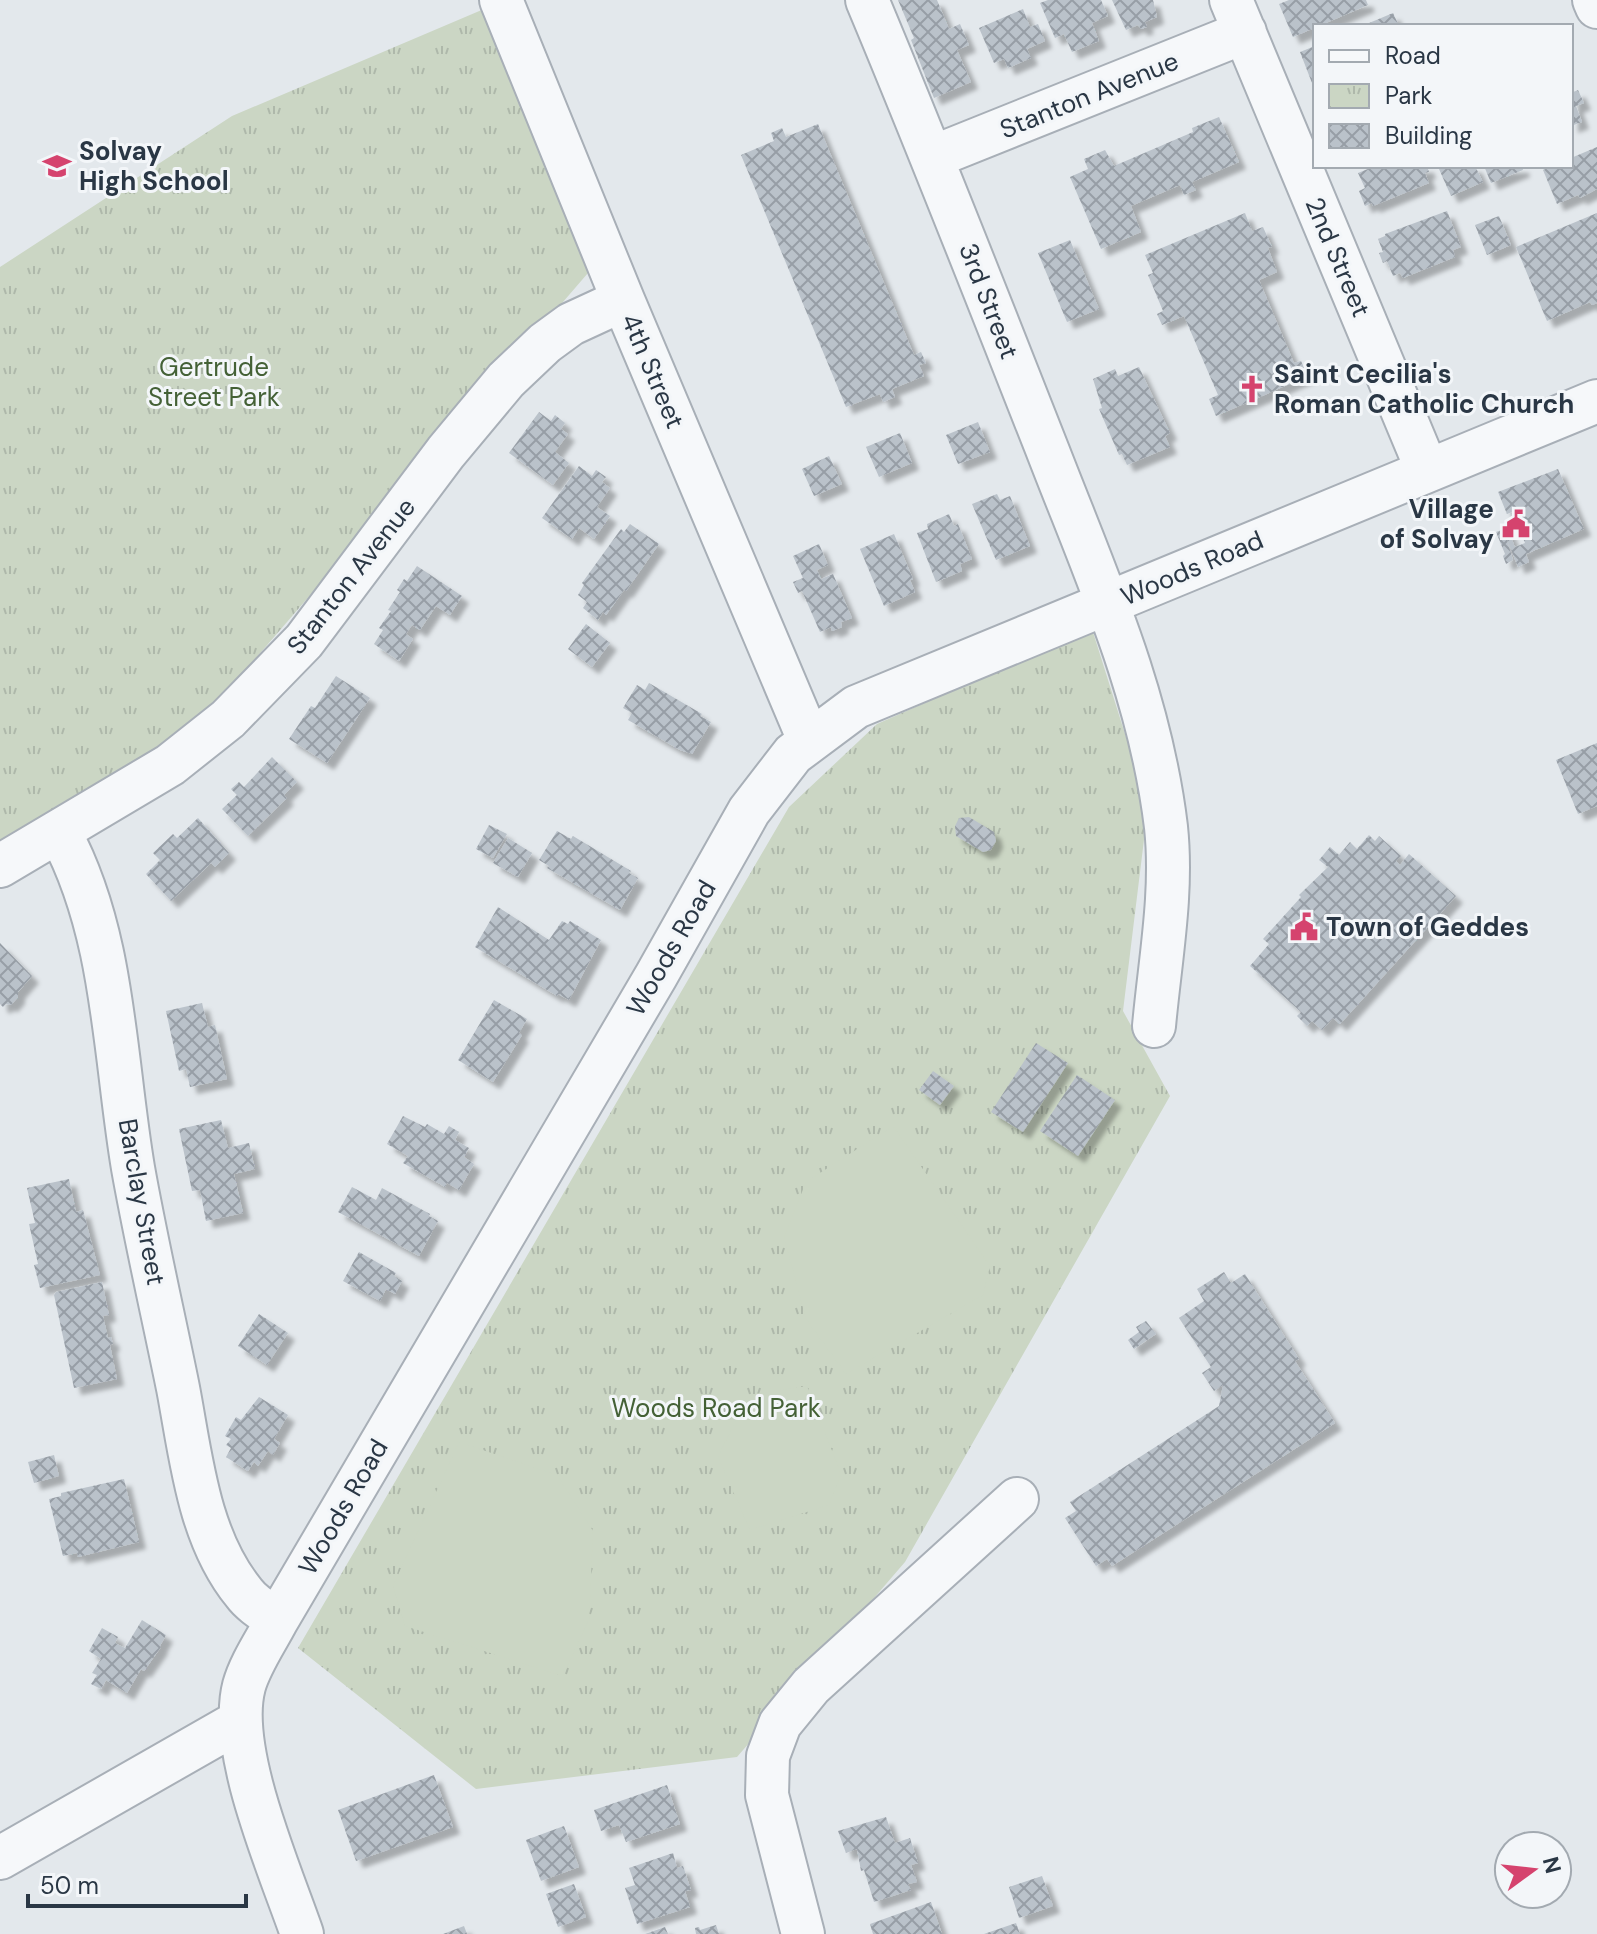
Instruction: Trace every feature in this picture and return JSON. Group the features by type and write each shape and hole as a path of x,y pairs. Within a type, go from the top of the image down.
{"street":[{"name":"4th Street","path":"501,0 623,300 809,740"},
{"name":"3rd Street","path":"867,0 933,157 1123,642 1154,748 1166,828 1169,876 1154,1026"},
{"path":"1594,0 1597,7"},
{"name":"Stanton Avenue","path":"933,157 1238,16"},
{"name":"2nd Street","path":"1238,16 1427,470"},
{"name":"Stanton Avenue","path":"60,833 170,765 228,719 304,641 446,452 506,380 545,343 571,324 623,300"},
{"name":"Woods Road","path":"302,1934 248,1776 240,1721 244,1685 277,1620 656,976 749,811 793,754 856,707 1597,401"},
{"path":"0,866 60,833"},
{"name":"Barclay Street","path":"60,833 78,866 86,889 104,961 133,1167 202,1506 224,1563 245,1595 277,1620"},
{"path":"803,1934 767,1795 768,1756 780,1724 811,1686 1017,1499"},
{"path":"0,1858 240,1721"}],"green space":[{"name":"Gertrude Street Park","path":"484,9 588,273 200,723 0,841 0,267 232,116"},
{"name":"Woods Road Park","path":"1092,629 1148,807 1123,1011 1170,1096 905,1562 737,1757 476,1789 298,1648 789,807 877,724"},
{"path":"893,1126 990,1266 983,1295 846,1374 806,1319 784,1237 806,1182"},
{"path":"807,1386 841,1474 829,1505 750,1530 718,1457 748,1395"},
{"path":"459,1442 557,1475 593,1531 589,1619 563,1676 405,1626 393,1586"}],"building":[{"path":"898,0 937,0 949,29 960,24 969,45 957,50 971,82 934,98"},
{"path":"1048,0 1101,0 1108,16 1092,23 1099,41 1072,52 1064,34 1055,38 1040,3"},
{"path":"1112,0 1153,0 1157,17 1145,22 1147,27 1141,29 1138,25 1126,30"},
{"path":"1289,0 1366,0 1368,5 1323,24 1313,24 1313,28 1293,37 1279,4"},
{"path":"1023,9 1030,27 1038,24 1045,41 1027,49 1031,58 1008,68 1004,59 994,63 979,28"},
{"path":"1393,13 1398,24 1367,24"},
{"path":"1313,47 1313,83 1312,83 1300,52"},
{"path":"1578,90 1584,103 1576,106 1582,122 1573,125 1573,92"},
{"path":"1219,117 1239,162 1192,182 1196,190 1184,195 1180,185 1131,206 1141,232 1101,249 1070,177 1088,169 1084,159 1105,150 1114,166 1193,132 1192,128"},
{"path":"818,124 914,355 921,352 926,363 919,365 924,376 892,389 895,397 883,402 880,394 846,407 741,155 774,141 771,133 782,128 786,137"},
{"path":"1597,147 1597,189 1580,198 1578,195 1557,204 1543,170 1573,168 1573,157"},
{"path":"1370,168 1428,168 1429,172 1425,173 1429,183 1373,206 1372,203 1365,206 1359,191 1365,188 1358,173"},
{"path":"1476,168 1483,182 1451,196 1439,169"},
{"path":"1485,168 1522,168 1523,170 1491,183"},
{"path":"1447,211 1461,247 1453,250 1455,257 1403,278 1400,273 1393,276 1387,261 1383,263 1378,239"},
{"path":"1245,213 1252,231 1263,227 1272,247 1268,248 1277,272 1259,280 1294,363 1301,361 1308,376 1216,416 1209,399 1218,395 1184,316 1162,325 1157,314 1163,311 1148,275 1153,273 1145,255"},
{"path":"1597,213 1597,303 1592,305 1590,302 1547,321 1516,247"},
{"path":"1499,216 1511,245 1487,255 1475,225"},
{"path":"1070,240 1099,309 1067,322 1038,253"},
{"path":"1139,367 1170,433 1165,436 1170,447 1127,465 1122,454 1119,455 1099,409 1102,408 1093,379 1115,369 1118,376"},
{"path":"539,412 551,421 555,415 565,423 561,429 568,434 555,452 569,463 553,485 509,453"},
{"path":"978,422 990,452 958,464 946,435"},
{"path":"900,433 912,463 879,477 866,447"},
{"path":"829,456 842,484 814,496 802,469"},
{"path":"579,466 592,476 596,470 606,477 602,482 610,488 597,507 610,516 594,539 579,528 572,539 542,518"},
{"path":"1558,469 1584,529 1526,554 1529,562 1518,567 1506,537 1513,560 1506,564 1496,532 1507,528 1515,547 1525,543 1512,512 1507,514 1498,492"},
{"path":"997,494 1000,500 1010,496 1030,546 996,560 972,504"},
{"path":"949,514 954,526 958,524 972,559 960,564 962,571 936,582 917,533 928,529 927,524"},
{"path":"630,524 659,544 626,591 598,620 583,608 587,602 578,595 584,585 582,583 621,529 624,532"},
{"path":"894,534 913,579 910,580 915,592 884,606 860,549"},
{"path":"819,544 828,565 817,570 821,579 833,574 852,618 841,622 842,627 832,631 831,627 820,632 802,591 798,593 793,582 803,578 793,556"},
{"path":"417,566 462,596 450,615 436,606 420,630 412,625 406,634 413,639 399,661 374,644 383,630 379,628 391,611 388,610 400,592 397,590"},
{"path":"586,624 610,643 592,667 568,649"},
{"path":"336,676 370,698 327,763 289,739"},
{"path":"649,683 711,722 692,754 628,720 632,713 623,708 637,685 645,690"},
{"path":"1597,743 1597,806 1578,814 1556,760"},
{"path":"272,757 297,782 284,795 287,798 248,836 222,809 237,795 231,789 239,782 244,787"},
{"path":"969,817 994,832 996,841 991,850 983,852 956,836 955,826 959,818"},
{"path":"198,818 229,853 215,867 211,863 171,901 146,874 160,860 153,853 173,834 177,838"},
{"path":"489,825 507,834 493,858 476,849"},
{"path":"557,831 571,839 573,836 638,878 620,910 547,868 549,866 539,860"},
{"path":"1369,835 1375,841 1379,836 1401,856 1396,861 1400,865 1409,854 1456,896 1340,1024 1333,1018 1322,1030 1312,1021 1307,1026 1297,1016 1301,1012 1250,966 1269,944 1263,939 1301,897 1299,895 1328,867 1319,860 1330,847 1339,855 1350,842 1357,849"},
{"path":"508,838 532,853 518,877 493,863"},
{"path":"498,907 549,940 562,921 568,924 570,921 601,940 569,1000 557,996 475,947"},
{"path":"0,943 32,976 11,1005 3,1007 0,1004"},
{"path":"494,1000 527,1019 519,1033 522,1035 493,1082 458,1060"},
{"path":"202,1003 208,1027 215,1025 227,1079 190,1087 186,1069 179,1071 166,1011"},
{"path":"1036,1043 1068,1063 1023,1132 991,1112"},
{"path":"933,1071 954,1086 940,1105 919,1090"},
{"path":"1077,1075 1115,1100 1078,1156 1040,1131"},
{"path":"403,1116 444,1134 449,1126 459,1132 455,1140 469,1148 464,1157 474,1164 459,1190 447,1183 445,1187 403,1163 408,1156 387,1144"},
{"path":"221,1120 228,1148 249,1143 255,1169 234,1174 243,1213 206,1221 200,1190 192,1191 179,1129"},
{"path":"69,1179 76,1212 83,1210 100,1275 40,1288 29,1224 35,1223 27,1188"},
{"path":"352,1187 376,1200 382,1188 438,1221 419,1256 338,1212"},
{"path":"359,1252 396,1273 394,1276 402,1281 395,1294 386,1289 380,1301 343,1281"},
{"path":"1224,1272 1231,1283 1245,1274 1335,1423 1112,1566 1107,1559 1096,1566 1065,1518 1076,1511 1070,1502 1219,1406 1223,1385 1214,1391 1202,1373 1211,1367 1179,1318 1204,1301 1197,1289"},
{"path":"102,1282 109,1315 103,1316 108,1338 111,1337 113,1344 110,1345 117,1379 74,1388 54,1295"},
{"path":"259,1314 288,1333 267,1365 238,1346"},
{"path":"1146,1321 1156,1334 1134,1349 1128,1340 1139,1332 1136,1327"},
{"path":"259,1397 288,1415 274,1439 280,1443 273,1455 268,1451 258,1466 254,1462 248,1471 226,1457 231,1448 226,1445 231,1439 225,1436 236,1417 241,1420"},
{"path":"54,1455 59,1476 34,1483 28,1462"},
{"path":"124,1479 139,1542 78,1557 77,1553 63,1556 49,1499 61,1496 61,1493"},
{"path":"142,1620 166,1635 161,1647 144,1671 141,1669 127,1693 106,1680 101,1689 91,1684 97,1675 92,1673 101,1659 89,1651 102,1628 118,1637 115,1643 125,1648"},
{"path":"434,1775 453,1827 356,1861 338,1810"},
{"path":"667,1785 680,1824 626,1842 619,1825 601,1831 594,1810"},
{"path":"886,1817 895,1843 910,1838 918,1863 911,1865 917,1882 908,1884 911,1890 874,1902 864,1870 861,1871 857,1849 846,1853 838,1831"},
{"path":"564,1826 579,1867 541,1881 526,1840"},
{"path":"673,1853 677,1868 683,1866 691,1890 685,1891 690,1907 637,1924 625,1888 635,1885 629,1868"},
{"path":"1042,1876 1053,1906 1019,1918 1009,1887"},
{"path":"574,1884 586,1917 558,1927 546,1894"},
{"path":"931,1902 942,1934 873,1934 870,1924"},
{"path":"1016,1923 1020,1934 984,1934"},
{"path":"716,1925 719,1934 696,1934 695,1928 699,1927 700,1930"},
{"path":"464,1926 467,1934 443,1934"},
{"path":"665,1927 668,1934 645,1934"}],"place":[{"name":"Solvay High School","path":"57,166"},
{"name":"Saint Cecilia's Roman Catholic Church","path":"1252,389"},
{"name":"Village of Solvay","path":"1516,524"},
{"name":"Town of Geddes","path":"1304,927"}]}
